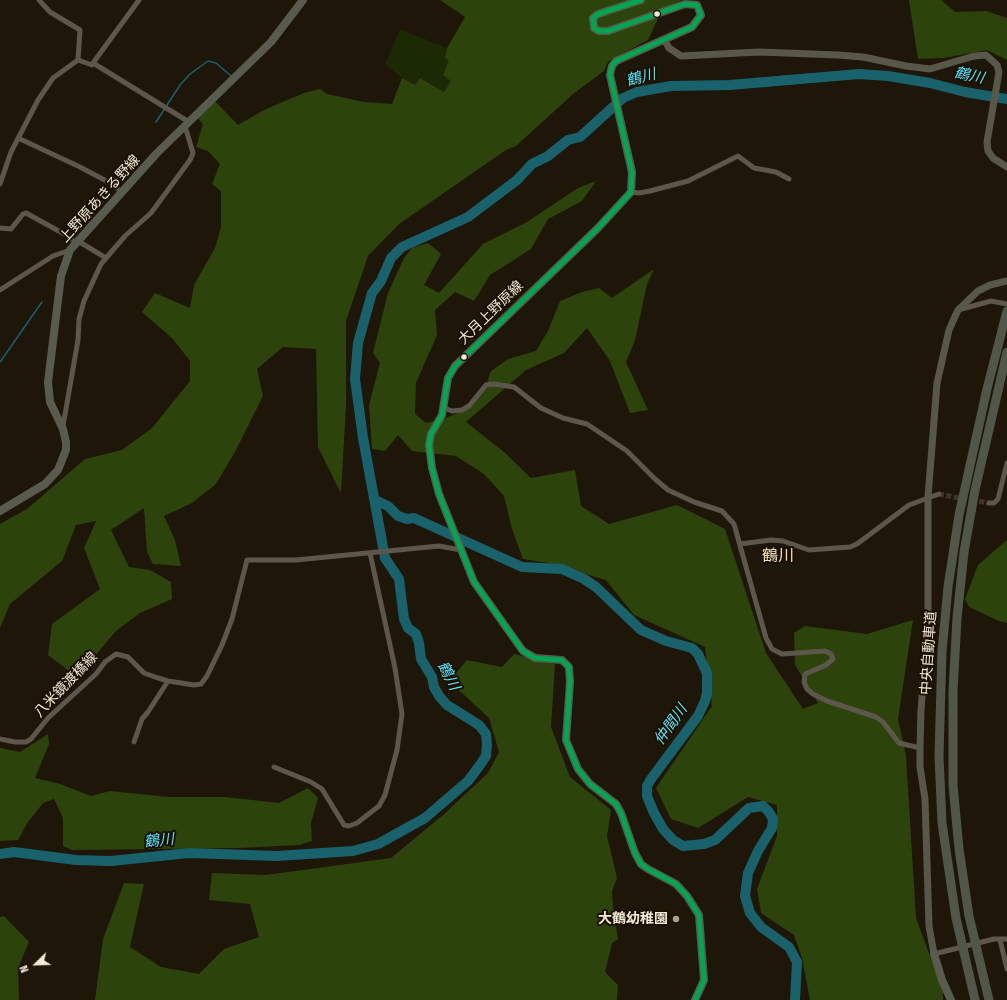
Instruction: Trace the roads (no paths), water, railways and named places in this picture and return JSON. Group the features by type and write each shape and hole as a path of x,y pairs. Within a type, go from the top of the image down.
{"highway":[{"name":"中央自動車道","path":"975,1000 958,931 945,855 940,791 939,721 942,651 948,587 958,523 987,389 1007,311"},
{"name":"中央自動車道","path":"989,1000 972,935 959,849 953,786 953,691 957,618 964,552 975,490 1007,352"}],"main road":[{"name":"上野原あきる野線","path":"0,511 45,484 54,476 66,450 63,429 50,402 48,382 61,276 70,250 187,124 270,42 303,0"},
{"path":"631,192 632,172 610,75 612,66 616,61 692,27 701,15 701,10 697,5 686,4 608,31 600,31 594,28 593,18 598,14 641,0"},
{"name":"大月上野原線","path":"631,192 598,228 455,366 448,378 444,408 440,421 431,434 429,445 437,487 474,582 523,651 535,658 562,660 569,667 570,682 566,736 569,750 583,777 616,804 621,813 633,849 641,864 676,884 688,896 699,915 704,980 695,1000"},
{"path":"934,954 942,980 951,1000"}],"street":[{"path":"39,0 50,12 80,30 78,60"},
{"path":"93,63 140,0"},
{"path":"664,39 669,48 681,56 759,52 838,55 864,57 906,66 930,69 974,56 986,55 997,65 999,72 987,142 988,151 993,158 1007,167"},
{"path":"63,429 78,340 79,320 84,301 101,264 125,236 151,213 190,160 193,153 187,124 165,108 93,63 92,65 78,60"},
{"path":"0,184 11,152 26,120 53,78 78,60"},
{"path":"18,138 80,167 114,185 122,193"},
{"path":"631,192 644,192 688,181 738,156 754,168 776,172 789,179"},
{"path":"0,228 11,229 23,214 26,213 106,258"},
{"path":"0,290 53,256 70,250"},
{"path":"1007,281 990,285 978,291 958,310 949,330 937,383 928,497 928,629 921,710 920,748 920,767 925,799 929,926 934,954 997,939 1007,939"},
{"path":"958,310 991,301 1007,304"},
{"path":"444,408 452,411 462,410 469,406 486,385 494,384 514,387 541,408 563,418 587,424 627,451 668,490 694,502 722,512 734,524 764,632 772,649 782,654 825,651 833,656 826,665 805,674 804,682 807,689 813,694 827,701 876,717 883,722 899,743 920,748"},
{"path":"989,503 994,503 998,499 1007,463"},
{"path":"740,544 771,540 783,541 808,550 850,547 857,544 902,508 939,494"},
{"path":"274,766 311,782 322,789 344,825 349,826 357,823 379,806 385,795 397,750 402,714 396,668 370,553 432,547 460,548"},
{"name":"八米鏡渡橋線","path":"0,739 15,742 26,742 31,739 48,718 96,674 105,662 116,654 128,657 144,673 168,681 194,685 201,684 207,676 222,645 232,619 247,560 272,562 370,553"},
{"path":"134,742 142,719 168,681"},
{"path":"997,939 1007,970"}],"waterway":[{"path":"156,122 180,85 190,74 208,61 216,63 231,76"},
{"name":"鶴川","path":"0,854 14,852 76,860 111,861 189,853 277,856 353,851 378,844 425,818 468,781 486,756 486,734 479,725 447,705 439,696 434,687 432,677 421,659 416,634 408,628 404,619 399,579 385,558 363,438 355,379 358,343 372,293 381,281 391,258 402,247 468,217 517,180 532,164 548,156 568,140 580,137 623,98 637,92 671,86 730,85 859,74 888,76 930,83 965,92 1007,99"},
{"path":"0,362 42,302"},
{"name":"仲間川","path":"375,500 388,506 398,516 407,519 414,518 522,567 562,569 584,579 596,587 641,630 666,641 692,648 698,654 707,673 707,693 705,701 698,716 651,779 647,786 647,796 663,829 673,840 683,846 704,844 715,840 749,808 763,806 769,812 773,819 772,828 758,851 748,873 745,896 750,913 761,927 789,947 797,962 795,1000"}],"tunnel":[{"path":"939,494 964,499"},
{"path":"972,500 989,503"}],"place":[{"name":"大鶴幼稚園","path":"676,919"}],"district":[{"name":"鶴川","path":"778,557"}]}
